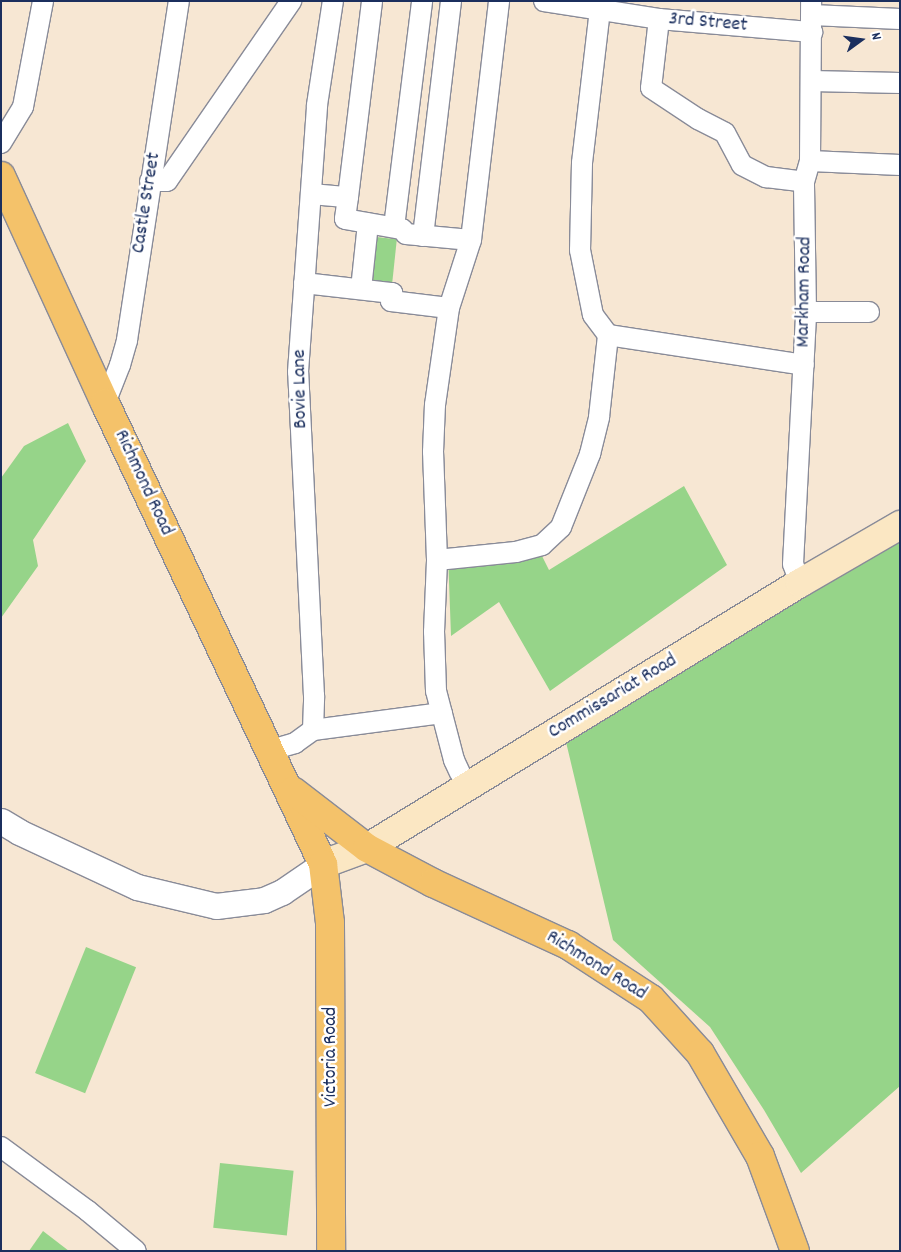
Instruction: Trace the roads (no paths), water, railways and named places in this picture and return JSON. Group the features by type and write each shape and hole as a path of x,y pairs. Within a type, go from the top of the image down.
{"main road":[{"name":"Richmond Road","path":"1,176 105,403 324,864"},
{"name":"Commissariat Road","path":"324,864 796,574 900,506"},
{"name":"Commissariat Road","path":"359,842 460,773 796,574 900,525"},
{"name":"Richmond Road","path":"288,788 359,842 433,883 568,944 651,999 700,1052 760,1156 795,1251"},
{"name":"Victoria Road","path":"324,864 330,923 332,1251"}],"street":[{"path":"1,143 23,108 44,1"},
{"name":"Castle Street","path":"105,403 120,366 127,340 179,1"},
{"path":"150,181 168,181 291,1"},
{"name":"Bovie Lane","path":"313,730 314,696 298,372 318,105 333,1"},
{"path":"372,1 345,219 394,227 402,229 406,234 471,240"},
{"path":"394,227 422,1"},
{"path":"423,236 451,1"},
{"path":"460,773 454,760 436,691 434,632 438,560 433,452 435,405 449,308 471,240 499,1"},
{"name":"3rd Street","path":"544,1 601,6 659,19 812,16 900,19"},
{"path":"438,560 516,552 542,545 561,527 590,454 599,416 608,335 593,315 580,250 582,163 601,6"},
{"name":"Markham Road","path":"796,574 806,312 804,182 810,161 812,16"},
{"path":"659,19 651,88 698,119 726,133 742,164 766,177 804,182"},
{"path":"811,81 900,83"},
{"path":"810,161 900,165"},
{"path":"311,194 348,197"},
{"path":"361,289 368,223"},
{"path":"304,283 392,293 391,301 449,308"},
{"path":"806,312 869,312"},
{"path":"608,335 804,365"},
{"path":"271,750 295,743 313,730 442,714"},
{"path":"1,821 20,832 137,886 216,906 264,900 282,892 324,864"},
{"path":"1,1147 88,1212 136,1251"}]}
